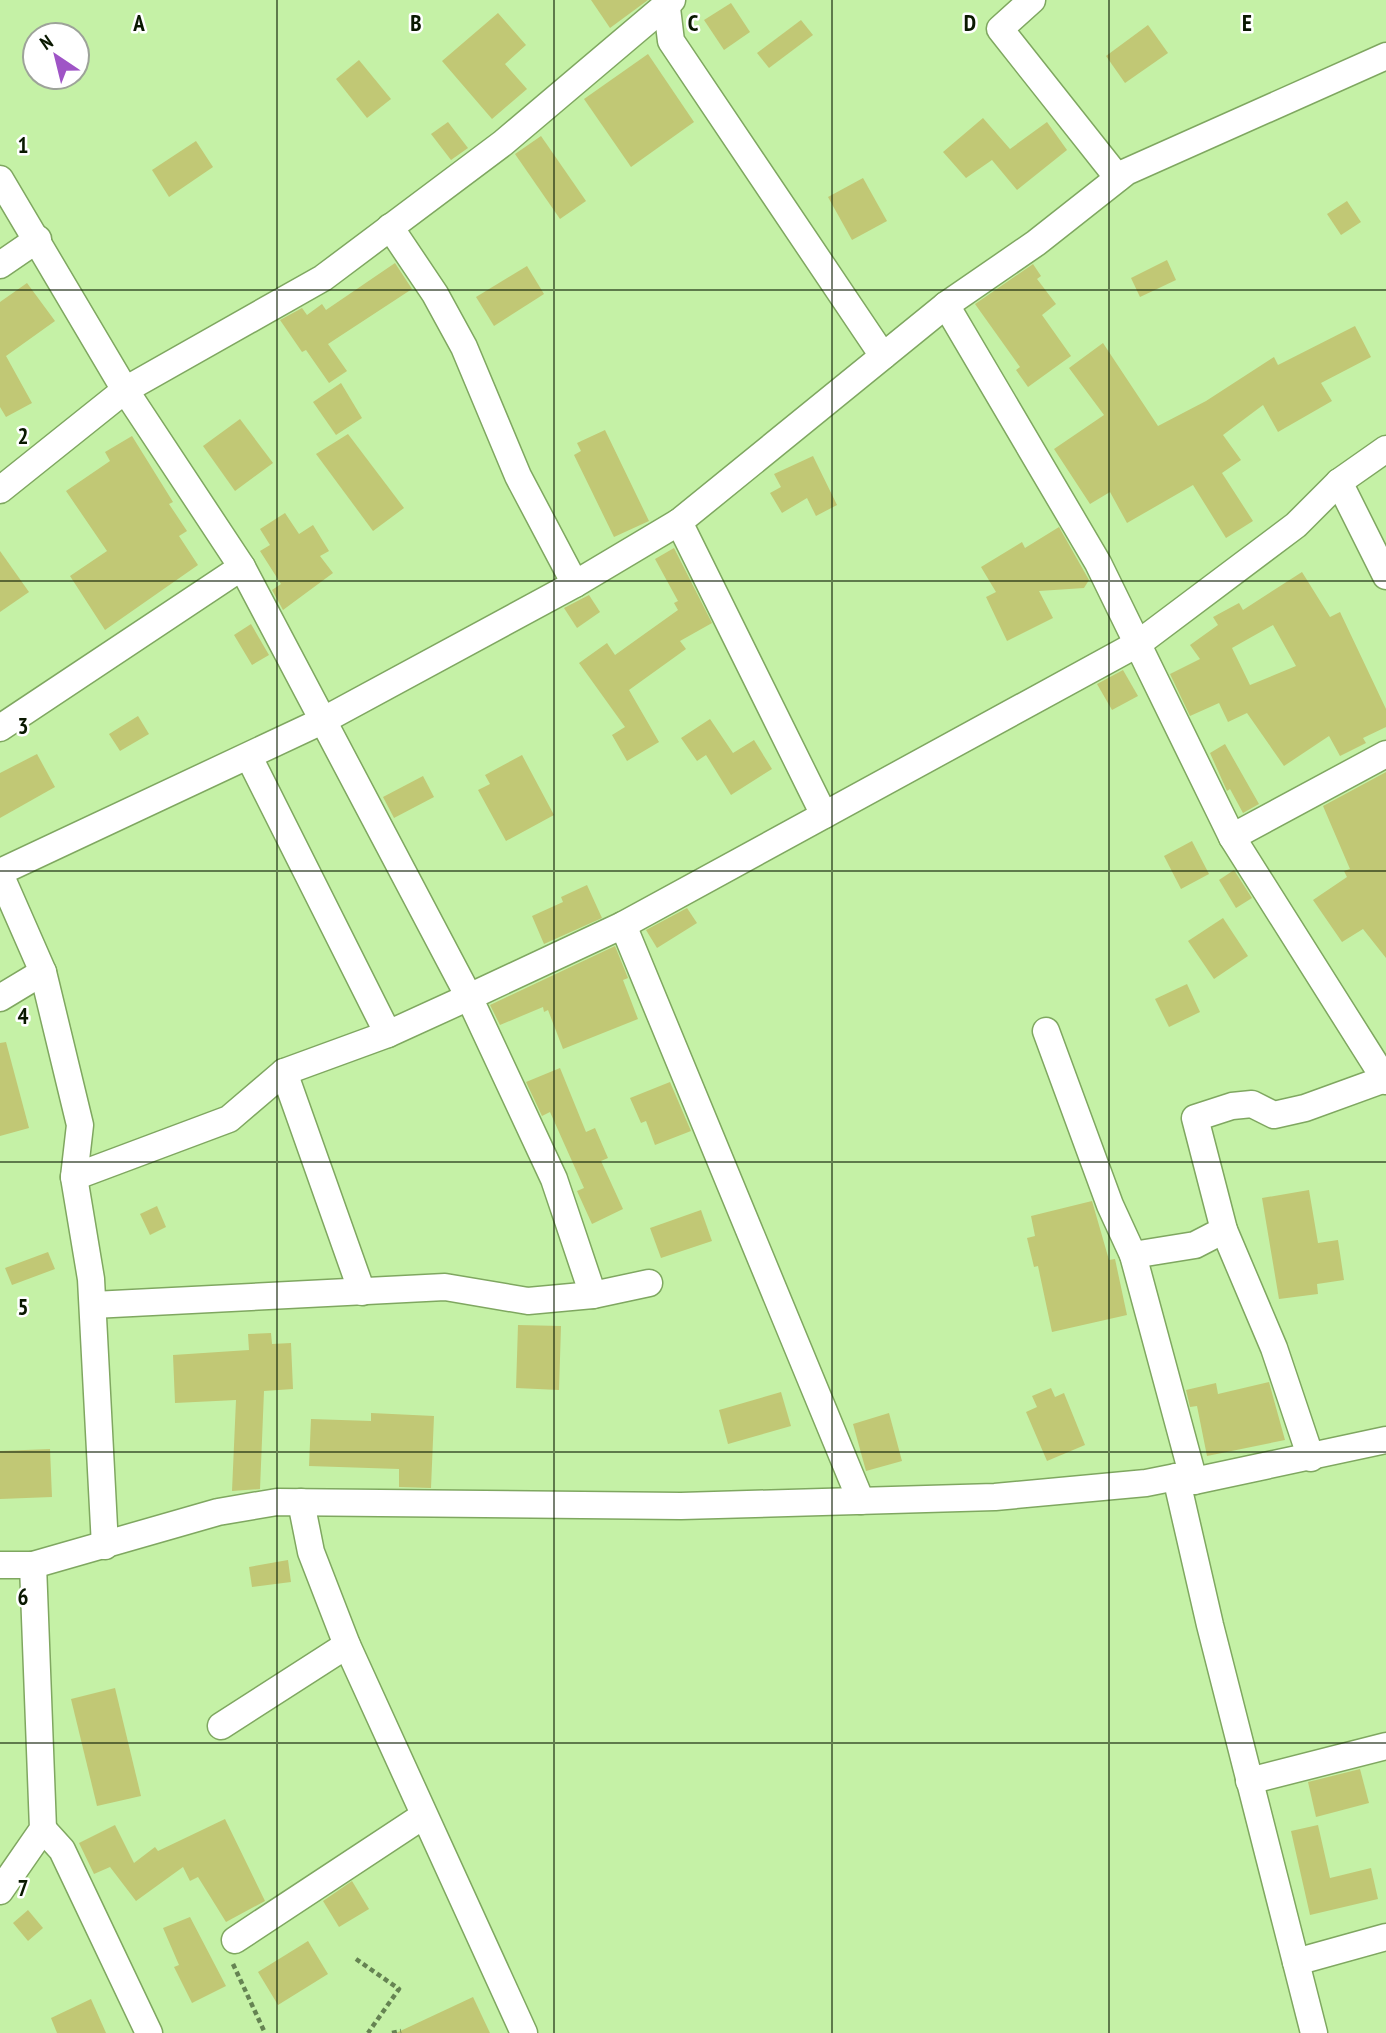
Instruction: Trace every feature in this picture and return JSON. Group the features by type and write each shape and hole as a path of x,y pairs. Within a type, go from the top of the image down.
{"street":[{"path":"1032,0 1000,29 1118,178"},
{"path":"0,490 125,390 323,278 503,143 669,1"},
{"path":"669,1 671,41 883,356"},
{"path":"105,1546 93,1304 74,1177 80,1125 43,972 0,873 322,721 575,584 679,522 946,305 1036,243 1118,178 1211,133 1386,56"},
{"path":"0,179 38,239 125,390 242,568 469,997 554,1179 593,1295"},
{"path":"390,227 435,294 464,347 518,476 575,584"},
{"path":"0,265 38,239"},
{"path":"946,305 1062,499 1139,643 1231,837 1386,1080 1305,1108 1275,1115 1252,1104 1232,1106 1195,1118 1224,1230 1274,1348 1311,1458"},
{"path":"74,1177 229,1119 284,1072 388,1034 623,925 1139,643 1296,525 1339,482 1386,449"},
{"path":"1339,482 1386,576"},
{"path":"679,522 824,815"},
{"path":"0,728 242,568"},
{"path":"1231,837 1386,754"},
{"path":"249,757 388,1034"},
{"path":"623,925 861,1501"},
{"path":"0,998 43,972"},
{"path":"1046,1031 1110,1205 1133,1255 1185,1479 1250,1781 1314,2033"},
{"path":"284,1072 362,1292"},
{"path":"1133,1255 1195,1245 1224,1230"},
{"path":"93,1304 445,1287 528,1301 593,1295 649,1283"},
{"path":"0,1565 33,1565 218,1512 277,1502 681,1506 995,1497 1185,1479 1311,1458 1357,1444 1386,1440"},
{"path":"301,1502 311,1552 347,1645 523,2033"},
{"path":"0,1891 43,1829 33,1565"},
{"path":"221,1726 347,1645"},
{"path":"1250,1781 1386,1746"},
{"path":"235,1940 423,1815"},
{"path":"43,1829 62,1850 149,2033"},
{"path":"1296,1962 1386,1937"}],"path":[{"path":"235,1940 230,1957 265,2033"},
{"path":"356,1959 399,1989 368,2033"},
{"path":"392,2033 401,2031"}],"building":[{"path":"591,0 648,0 610,28"},
{"path":"731,3 750,32 724,50 704,20"},
{"path":"498,13 526,45 505,64 527,89 492,119 442,61"},
{"path":"801,20 813,35 769,68 757,53"},
{"path":"1148,25 1168,53 1125,83 1106,56"},
{"path":"648,54 694,122 631,167 584,99"},
{"path":"359,60 391,99 367,118 336,79"},
{"path":"983,118 1010,149 1047,122 1067,150 1017,190 992,160 966,178 943,152"},
{"path":"448,122 468,148 451,160 431,134"},
{"path":"541,136 586,201 560,219 515,154"},
{"path":"196,141 213,167 169,197 152,170"},
{"path":"863,178 887,221 852,240 828,197"},
{"path":"1347,201 1361,222 1341,235 1327,214"},
{"path":"1167,260 1176,280 1140,297 1131,278"},
{"path":"395,263 412,289 328,344 347,371 329,383 306,350 302,352 280,320 302,308 307,315 322,304 326,310"},
{"path":"1033,264 1041,276 1037,279 1056,304 1042,315 1071,356 1028,387 1016,370 1020,367 975,304"},
{"path":"527,266 544,294 494,326 476,297"},
{"path":"27,283 55,321 6,356 32,403 6,417 0,407 0,302"},
{"path":"1355,326 1371,357 1321,383 1332,401 1278,432 1263,405 1223,435 1241,460 1222,473 1253,521 1226,538 1193,485 1127,523 1110,492 1090,504 1054,449 1104,415 1069,368 1103,343 1158,426 1206,401 1274,357 1278,365"},
{"path":"341,383 362,418 336,435 313,402"},
{"path":"240,419 273,463 235,491 203,446"},
{"path":"605,430 649,521 614,537 574,455 581,451 577,443"},
{"path":"348,434 404,508 373,531 316,454"},
{"path":"132,436 173,502 169,504 187,531 179,536 198,565 105,630 70,576 107,551 66,491 110,461 105,452"},
{"path":"813,456 837,505 816,516 807,498 782,513 770,493 781,487 774,474"},
{"path":"285,513 299,534 313,525 329,551 320,556 333,573 283,610 272,590 281,584 260,551 270,545 260,529"},
{"path":"1059,527 1089,580 1084,588 1039,591 1053,618 1007,641 986,597 996,592 981,567 1022,542 1025,548"},
{"path":"674,548 712,623 680,641 686,649 629,690 659,742 627,761 612,735 625,727 579,663 607,643 615,655 678,610 674,603 678,601 655,559"},
{"path":"0,551 29,592 0,612"},
{"path":"1302,572 1330,617 1340,612 1386,709 1386,727 1363,738 1366,743 1340,756 1329,736 1284,766 1247,713 1228,722 1219,703 1190,716 1170,674 1200,659 1190,645 1218,625 1213,617 1239,603 1243,610","holes":["1273,625 1296,666 1250,685 1232,648"]},
{"path":"589,595 600,612 577,628 564,608"},
{"path":"251,624 269,655 252,665 234,635"},
{"path":"1123,670 1138,696 1112,710 1097,684"},
{"path":"138,716 149,734 120,751 109,734"},
{"path":"710,719 733,753 754,740 772,769 731,795 706,755 697,761 681,738"},
{"path":"1225,744 1259,804 1243,813 1230,789 1227,791 1210,753"},
{"path":"37,754 55,787 0,818 0,773"},
{"path":"522,755 554,815 506,841 478,790 490,784 485,775"},
{"path":"1386,772 1386,958 1363,929 1342,942 1313,900 1347,877 1344,871 1350,869 1323,806"},
{"path":"423,776 434,797 394,818 383,797"},
{"path":"1192,841 1209,874 1181,889 1164,856"},
{"path":"1234,870 1252,898 1236,908 1219,880"},
{"path":"587,885 602,918 544,944 532,916 563,902 561,897"},
{"path":"687,908 697,923 657,948 646,930"},
{"path":"1223,918 1248,956 1214,979 1188,941"},
{"path":"615,946 628,978 623,980 638,1019 563,1049 548,1010 544,1012 543,1007 500,1025 490,1005"},
{"path":"1187,984 1200,1012 1169,1027 1155,999"},
{"path":"6,1042 29,1128 0,1136 0,1043"},
{"path":"560,1068 586,1132 595,1128 608,1158 601,1161 623,1209 592,1224 577,1191 584,1188 550,1112 542,1116 526,1082"},
{"path":"670,1082 691,1131 655,1145 646,1121 641,1123 630,1098"},
{"path":"1309,1190 1318,1243 1338,1240 1344,1280 1317,1284 1318,1294 1279,1299 1262,1198"},
{"path":"1092,1201 1109,1260 1115,1259 1127,1315 1052,1332 1038,1266 1034,1267 1027,1238 1035,1236 1031,1216"},
{"path":"157,1206 166,1227 150,1235 140,1214"},
{"path":"701,1210 712,1241 661,1258 650,1228"},
{"path":"48,1252 55,1269 12,1285 5,1268"},
{"path":"518,1325 561,1326 559,1390 516,1388"},
{"path":"271,1333 272,1344 291,1343 293,1389 264,1391 260,1489 232,1491 236,1400 175,1403 173,1355 249,1350 248,1334"},
{"path":"1269,1382 1285,1440 1207,1456 1197,1406 1190,1407 1186,1390 1216,1383 1218,1394"},
{"path":"1051,1388 1055,1397 1064,1393 1085,1445 1047,1461 1026,1412 1037,1407 1032,1396"},
{"path":"781,1392 791,1426 728,1444 719,1410"},
{"path":"371,1413 434,1416 431,1488 399,1487 399,1469 309,1466 311,1419 371,1421"},
{"path":"889,1413 902,1461 866,1471 853,1424"},
{"path":"50,1449 52,1497 0,1499 0,1451"},
{"path":"288,1560 291,1582 252,1587 249,1567"},
{"path":"115,1688 141,1796 97,1806 71,1699"},
{"path":"1360,1769 1369,1803 1316,1817 1308,1782"},
{"path":"225,1819 265,1901 226,1922 198,1877 190,1881 183,1867 136,1901 110,1867 94,1874 79,1843 115,1825 134,1863 155,1847 158,1851"},
{"path":"1318,1825 1330,1878 1371,1868 1378,1899 1310,1915 1291,1831"},
{"path":"352,1881 369,1909 339,1927 323,1901"},
{"path":"28,1910 43,1928 28,1941 13,1923"},
{"path":"190,1917 226,1986 192,2003 174,1967 179,1965 163,1928"},
{"path":"308,1941 328,1974 278,2005 258,1972"},
{"path":"473,1997 490,2033 396,2033"},
{"path":"91,1999 106,2033 57,2033 51,2018"}]}
